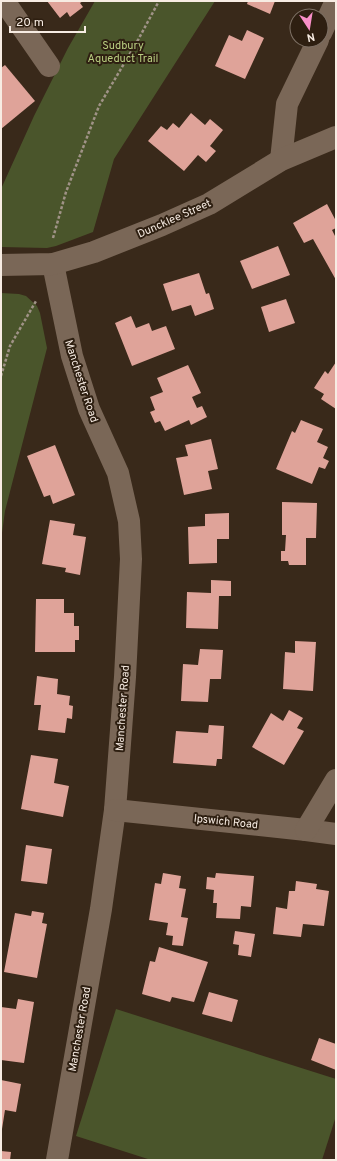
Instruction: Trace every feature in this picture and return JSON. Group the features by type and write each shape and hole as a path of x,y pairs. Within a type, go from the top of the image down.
{"street":[{"path":"4,1 49,66"},
{"path":"329,16 336,1"},
{"path":"281,160 287,104 314,48"},
{"name":"Duncklee Street","path":"1,265 49,264 94,252 162,225 209,204 281,160 336,137"},
{"name":"Manchester Road","path":"49,264 72,356 89,409 118,472 130,521 131,559 115,810 101,909 57,1160"},
{"path":"306,830 336,780"},
{"name":"Ipswich Road","path":"115,810 336,834"}],"path":[{"path":"1,376 10,346 42,290 66,192 99,106 159,1"}],"green space":[{"name":"Sudbury Aqueduct Trail","path":"95,1 215,1 114,159 93,232 47,248 1,247 1,189 34,116 68,48"},
{"path":"1,293 26,296 37,306 40,313 47,348 5,511 1,540"},
{"path":"116,1009 336,1079 336,1116 322,1160 151,1160 76,1136"}],"building":[{"path":"47,1 83,1 80,3 83,7 70,17 67,12 60,18"},
{"path":"248,1 275,1 270,14 247,4"},
{"path":"247,30 264,38 245,79 215,66 229,35 242,41"},
{"path":"5,65 35,101 1,129 1,68"},
{"path":"191,113 205,125 210,119 223,130 210,146 216,151 206,162 198,155 184,171 148,141 161,126 167,130 173,123 179,128"},
{"path":"327,204 336,221 336,228 332,230 336,238 336,280 313,239 304,243 293,223"},
{"path":"278,246 290,275 252,289 240,261"},
{"path":"199,273 206,294 209,293 214,309 195,316 191,305 172,311 163,284"},
{"path":"286,299 295,323 269,332 261,307"},
{"path":"131,316 136,328 149,323 152,331 166,326 175,349 132,366 115,323"},
{"path":"336,362 336,409 321,399 324,394 314,388 325,371 328,374"},
{"path":"188,365 201,393 192,397 197,408 202,406 207,417 191,425 189,420 165,431 160,421 155,423 150,412 155,410 150,397 163,392 157,378"},
{"path":"301,420 323,429 317,442 328,447 323,458 329,461 325,469 319,467 312,484 276,469 292,431 295,433"},
{"path":"211,439 218,469 208,471 212,489 184,495 176,458 188,456 185,445"},
{"path":"55,445 75,495 53,504 50,495 44,497 27,456"},
{"path":"282,502 317,503 316,538 306,538 306,565 289,565 288,561 281,561 281,551 285,551 286,535 282,535"},
{"path":"229,513 229,539 217,539 217,563 189,564 188,527 205,526 205,514"},
{"path":"50,520 75,524 73,535 86,537 80,575 65,572 66,568 42,564"},
{"path":"211,580 231,581 231,596 219,596 218,629 186,628 187,592 211,593"},
{"path":"36,599 64,599 64,613 74,613 74,626 79,626 79,640 75,640 75,652 35,652"},
{"path":"295,641 316,642 313,691 283,689 285,652 295,653"},
{"path":"200,649 223,650 221,679 210,679 208,702 181,701 183,664 198,665"},
{"path":"37,676 58,679 57,694 70,696 69,705 73,706 72,719 67,718 65,733 38,730 41,705 34,705"},
{"path":"289,710 303,718 297,728 304,731 284,765 252,747 271,713 283,721"},
{"path":"209,725 224,726 222,759 217,759 216,766 173,763 176,731 208,733"},
{"path":"31,755 58,759 54,783 69,786 63,817 21,809"},
{"path":"26,845 52,849 47,884 21,881"},
{"path":"163,873 181,876 179,888 186,889 181,917 188,918 183,946 172,945 173,936 166,935 168,923 149,920 155,883 161,884"},
{"path":"216,873 254,876 251,907 241,906 240,919 216,918 217,903 213,903 214,890 206,889 207,877 215,878"},
{"path":"296,881 317,884 316,889 329,891 324,926 303,924 301,937 273,934 276,907 287,909 289,891 295,891"},
{"path":"32,911 44,913 42,923 47,924 37,978 4,972 15,913 31,916"},
{"path":"235,931 255,934 251,957 238,955 239,945 233,944"},
{"path":"159,947 208,962 194,1002 172,997 170,1002 142,994 150,961 155,962"},
{"path":"209,992 238,1000 232,1022 202,1014"},
{"path":"18,999 34,1002 24,1063 1,1060 1,1007 16,1009"},
{"path":"319,1038 336,1044 336,1070 311,1060"},
{"path":"1,1080 21,1084 16,1112 5,1110 2,1129"},
{"path":"1,1151 11,1152 10,1160 1,1160"}]}
